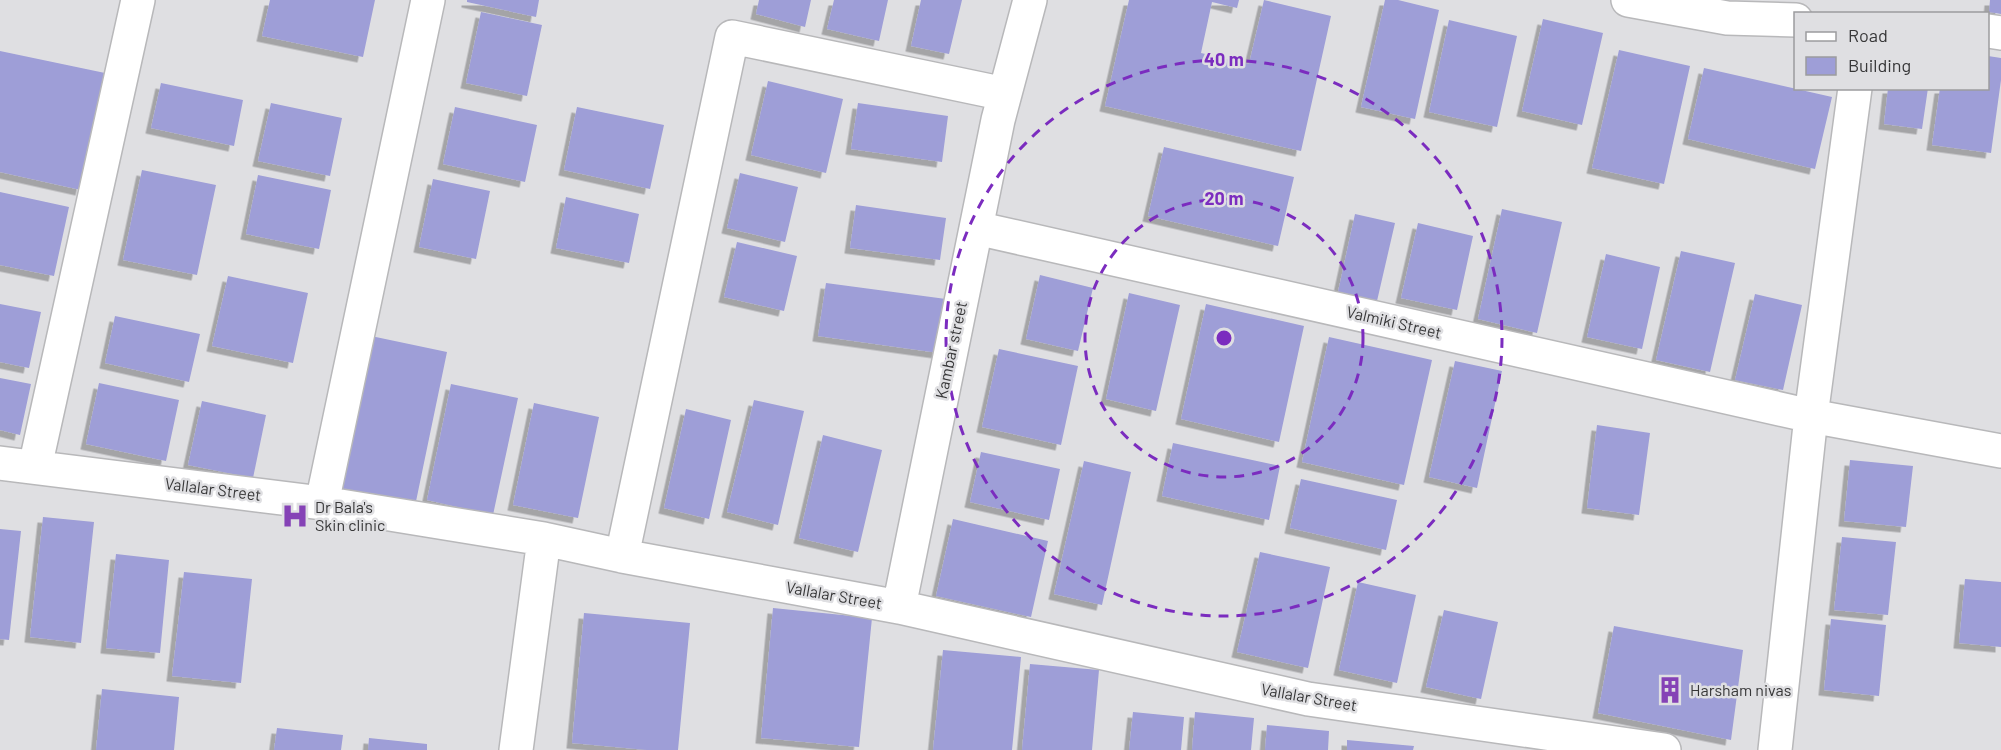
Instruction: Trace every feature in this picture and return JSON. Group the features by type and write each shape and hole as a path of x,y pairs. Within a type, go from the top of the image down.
{"street":[{"path":"35,467 138,0"},
{"path":"322,503 428,0"},
{"name":"Kambar street","path":"899,607 976,228 1005,94 1030,0"},
{"path":"1628,0 1727,18 1794,20"},
{"path":"622,556 732,37 1005,94"},
{"path":"1775,750 1811,416 1855,90"},
{"name":"Valmiki Street","path":"976,228 1811,416 2001,451"},
{"name":"Vallalar Street","path":"0,463 322,503 544,539 622,556 899,607 1308,699 1664,750"},
{"path":"516,750 544,539"}],"building":[{"path":"270,0 375,0 363,57 262,36"},
{"path":"467,0 539,0 536,17 467,2"},
{"path":"759,0 811,0 805,27 756,14"},
{"path":"834,0 888,0 879,41 827,29"},
{"path":"921,0 962,0 949,54 911,46"},
{"path":"1129,0 1239,0 1237,8 1212,2 1201,53 1249,64 1264,0 1331,16 1301,151 1105,106"},
{"path":"1385,0 1398,0 1439,10 1415,119 1361,107"},
{"path":"1990,0 2001,0 2001,14 1989,12"},
{"path":"481,12 542,25 527,96 466,83"},
{"path":"1543,19 1603,33 1582,125 1522,111"},
{"path":"1449,20 1517,36 1497,127 1429,112"},
{"path":"1619,50 1690,66 1664,184 1592,168"},
{"path":"0,51 105,73 81,190 0,172"},
{"path":"1989,56 2001,58 2001,80 1991,153 1932,145 1940,90 1989,90"},
{"path":"1704,68 1832,97 1815,169 1688,139"},
{"path":"768,81 843,99 826,173 751,155"},
{"path":"161,83 243,100 234,146 151,128"},
{"path":"1888,90 1928,90 1922,129 1884,124"},
{"path":"271,103 342,118 330,176 258,161"},
{"path":"858,103 948,116 942,162 851,149"},
{"path":"455,107 537,125 525,182 443,164"},
{"path":"577,107 664,125 650,189 564,170"},
{"path":"1164,147 1294,177 1278,246 1148,216"},
{"path":"142,170 216,185 197,275 123,260"},
{"path":"740,173 798,187 785,242 727,228"},
{"path":"258,175 331,190 319,249 246,234"},
{"path":"433,179 490,191 476,259 419,247"},
{"path":"0,192 69,207 54,276 0,265"},
{"path":"566,197 639,214 629,263 556,248"},
{"path":"856,205 946,218 940,260 850,248"},
{"path":"1502,209 1562,222 1537,333 1478,319"},
{"path":"1355,214 1395,223 1377,301 1338,292"},
{"path":"1418,223 1473,236 1457,310 1401,298"},
{"path":"737,242 797,256 784,311 724,297"},
{"path":"1681,251 1735,263 1710,372 1656,360"},
{"path":"1606,254 1660,267 1642,349 1587,337"},
{"path":"1040,275 1093,288 1078,351 1026,339"},
{"path":"228,276 308,293 293,363 212,346"},
{"path":"826,283 946,299 939,353 818,336"},
{"path":"1129,293 1180,305 1156,411 1106,399"},
{"path":"1755,294 1802,305 1783,390 1735,380"},
{"path":"0,304 41,312 29,368 0,362"},
{"path":"1206,304 1304,326 1279,442 1181,419"},
{"path":"115,316 200,334 189,382 105,363"},
{"path":"371,336 447,352 414,511 338,495"},
{"path":"1329,337 1432,360 1404,485 1302,462"},
{"path":"999,349 1078,366 1061,445 982,427"},
{"path":"1455,361 1502,371 1477,488 1429,477"},
{"path":"0,378 31,384 20,435 0,430"},
{"path":"99,383 179,400 166,461 86,444"},
{"path":"451,384 518,398 493,515 427,500"},
{"path":"754,400 804,411 778,525 727,512"},
{"path":"202,401 266,415 253,478 188,465"},
{"path":"534,403 599,417 578,518 513,505"},
{"path":"686,409 731,420 709,519 664,508"},
{"path":"1597,425 1650,433 1639,515 1587,508"},
{"path":"823,435 882,450 858,552 799,538"},
{"path":"1173,443 1280,466 1269,520 1162,496"},
{"path":"981,452 1060,469 1049,520 970,502"},
{"path":"1850,460 1913,466 1906,527 1844,521"},
{"path":"1084,461 1131,472 1102,605 1054,594"},
{"path":"1301,479 1397,500 1386,550 1290,528"},
{"path":"43,517 94,522 81,643 30,637"},
{"path":"953,519 1048,541 1031,617 936,596"},
{"path":"0,529 21,531 9,640 0,639"},
{"path":"1842,537 1896,542 1888,615 1834,610"},
{"path":"1260,552 1330,567 1308,668 1237,652"},
{"path":"116,554 169,560 160,653 106,648"},
{"path":"184,572 252,579 241,683 172,676"},
{"path":"1965,579 2001,582 2001,647 1959,643"},
{"path":"1358,582 1416,595 1397,683 1339,670"},
{"path":"773,608 872,618 859,747 761,738"},
{"path":"1444,610 1498,622 1481,699 1426,687"},
{"path":"584,613 690,623 678,750 647,750 572,743"},
{"path":"1831,619 1886,625 1879,696 1824,690"},
{"name":"Harsham nivas","path":"1614,626 1743,650 1731,740 1598,713"},
{"path":"943,650 1021,657 1012,750 933,750"},
{"path":"1030,664 1099,670 1092,750 1022,750"},
{"path":"102,689 179,697 174,750 96,750"},
{"path":"1133,712 1184,717 1181,750 1129,750"},
{"path":"1195,712 1254,718 1251,750 1192,750"},
{"path":"1267,725 1329,731 1328,750 1265,750"},
{"path":"277,728 343,735 341,750 274,750"},
{"path":"369,738 427,744 427,750 368,750"},
{"path":"1347,740 1414,746 1413,750 1347,750"}],"place":[{"name":"Dr Bala's Skin clinic","path":"295,516"},
{"name":"Harsham nivas","path":"1670,690"}]}
